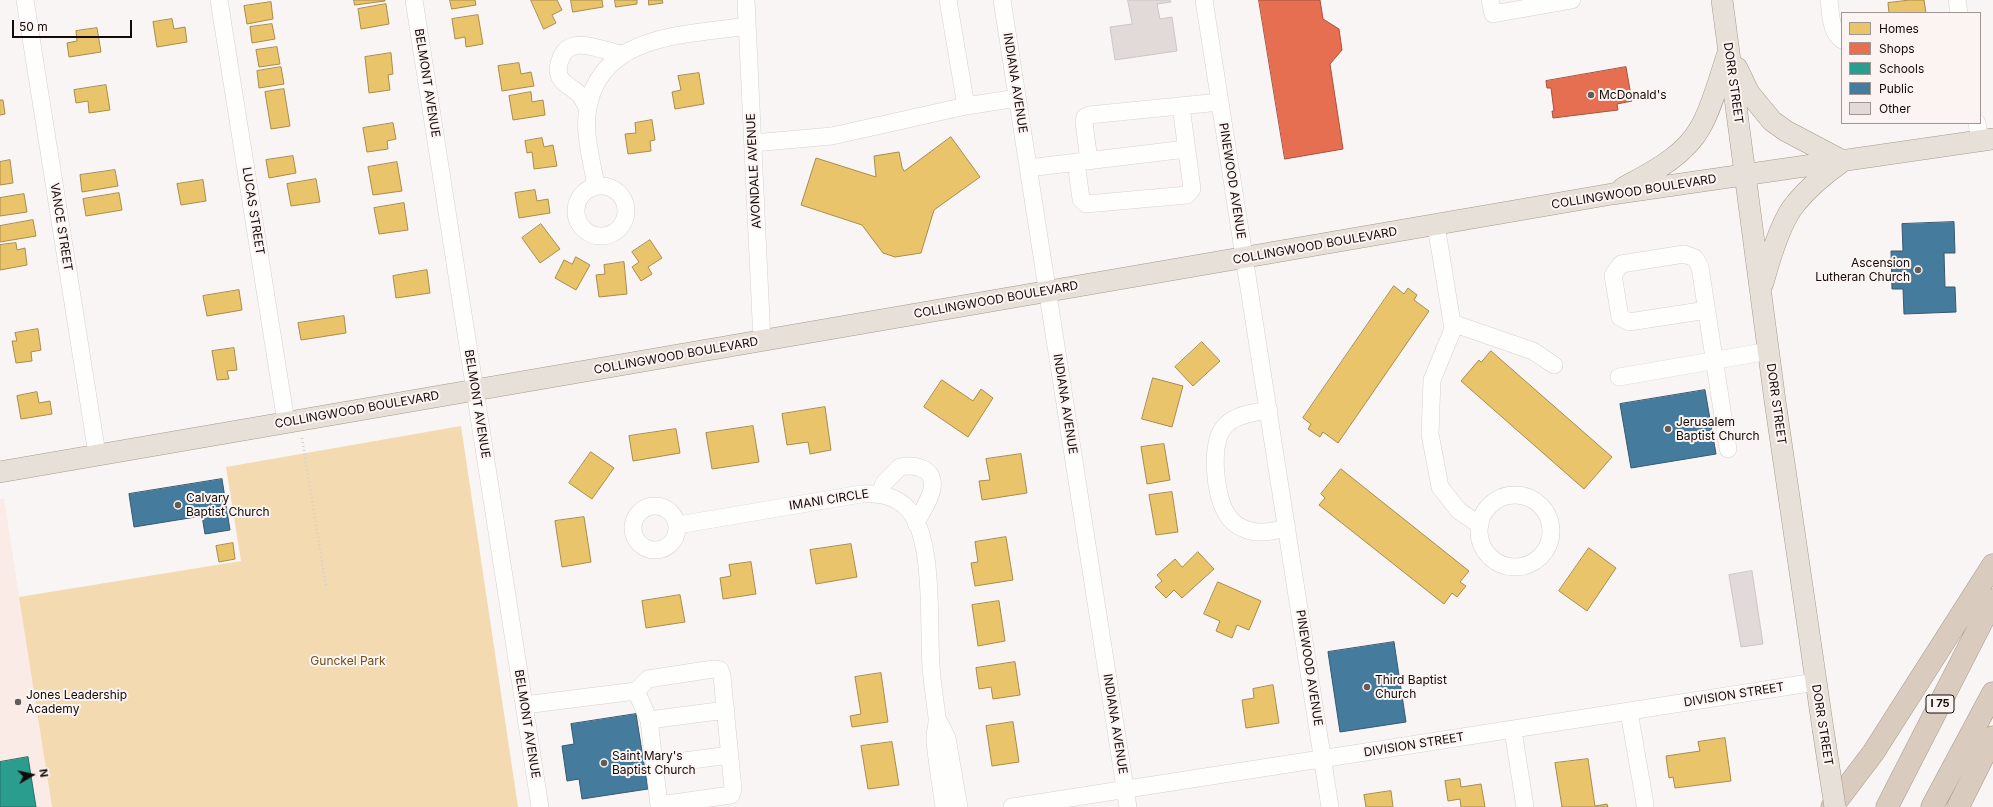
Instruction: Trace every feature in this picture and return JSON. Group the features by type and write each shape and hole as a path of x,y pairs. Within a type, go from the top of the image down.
{"highway":[{"path":"1834,807 1899,714 1993,565"},
{"name":"I 75","path":"1887,807 1993,600"},
{"path":"1932,807 1993,693"},
{"path":"1958,807 1993,737"}],"main road":[{"name":"DORR STREET","path":"1722,0 1769,351 1834,807"},
{"path":"1729,51 1749,92 1772,121 1786,131 1843,161 1827,172 1795,203 1786,219 1769,260 1761,291"},
{"path":"1612,194 1656,169 1685,147 1700,128 1729,51"},
{"name":"COLLINGWOOD BOULEVARD","path":"0,472 97,454 475,391 1612,194 1843,161 1983,135"}],"street":[{"name":"VANCE STREET","path":"25,0 97,454"},
{"name":"LUCAS STREET","path":"220,0 292,421"},
{"name":"BELMONT AVENUE","path":"414,0 540,807"},
{"name":"AVONDALE AVENUE","path":"746,0 762,341"},
{"path":"948,0 966,106"},
{"name":"INDIANA AVENUE","path":"1002,0 1128,807"},
{"name":"PINEWOOD AVENUE","path":"1204,0 1330,807"},
{"path":"1490,0 1493,14 1572,0"},
{"path":"1829,0 1832,27 1837,36 1841,39"},
{"path":"1956,0 1959,12"},
{"path":"596,186 589,143 588,109 592,92 610,64 622,54 648,42 747,26"},
{"path":"588,109 579,94 561,79 558,66 563,52 573,46 587,45 599,50 622,54"},
{"path":"753,144 832,136 966,106 1017,98"},
{"path":"1181,106 1192,189 1187,195 1086,204 1081,199 1085,117 1089,115 1220,102"},
{"path":"1028,168 1186,149"},
{"path":"1436,225 1452,329 1432,380 1430,434 1440,487 1459,511 1480,525"},
{"path":"1707,310 1629,322 1620,317 1613,275 1621,264 1684,254 1695,258 1700,267 1707,310 1715,361 1728,449"},
{"path":"1452,323 1532,351 1554,365"},
{"path":"1620,377 1769,351"},
{"path":"1269,410 1242,416 1226,425 1219,435 1215,449 1216,465 1224,510 1236,525 1254,532 1287,528"},
{"path":"880,493 884,483 900,467 918,466 925,470 931,477 933,487 916,523"},
{"name":"IMANI CIRCLE","path":"678,525 861,494 880,493 897,500 909,509 916,523 925,558 928,581 930,665 937,718 935,740 944,807"},
{"path":"1510,495 1522,495 1533,499 1542,506 1548,515 1551,526 1551,538 1546,549 1538,559 1528,565 1503,565 1492,559 1484,549 1480,537 1480,525 1484,514 1495,502 1510,495"},
{"path":"524,705 636,690 648,679 713,669 720,670 726,710 733,789 731,795 660,806 649,720 636,690"},
{"name":"DIVISION STREET","path":"1012,807 1816,682"},
{"path":"649,720 726,710"},
{"path":"1629,712 1645,804"},
{"name":"IMANI CIRCLE","path":"937,718 947,738 959,807"},
{"path":"1513,730 1525,807"},
{"path":"655,765 729,755"}],"path":[{"path":"292,421 326,587"}],"shaded area":[{"name":"Jones Leadership Academy","path":"0,499 4,499 52,807 0,807"}],"green space":[{"name":"Gunckel Park","path":"461,426 518,807 52,807 19,597 241,561 226,467"}],"building: Homes":[{"path":"354,0 385,0 385,1 355,5"},
{"path":"450,0 475,0 476,5 452,9"},
{"path":"531,0 557,0 562,10 552,15 556,23 544,29"},
{"path":"571,0 602,0 603,7 573,12"},
{"path":"615,0 637,0 637,4 616,7"},
{"path":"649,0 662,0 663,3 649,5"},
{"path":"1924,0 1926,12 1889,12 1888,3"},
{"path":"271,2 273,19 247,24 244,6"},
{"path":"386,4 389,24 361,29 358,9"},
{"path":"478,15 483,44 466,47 465,37 455,39 452,19"},
{"path":"172,19 174,29 185,27 187,42 157,47 153,22"},
{"path":"272,24 275,39 252,43 250,27"},
{"path":"97,28 101,52 69,57 67,43 77,41 76,31"},
{"path":"277,47 280,64 259,67 256,50"},
{"path":"391,53 393,74 388,75 390,90 369,93 365,57"},
{"path":"519,63 521,74 531,72 534,86 502,91 498,66"},
{"path":"281,67 284,84 259,88 257,71"},
{"path":"699,73 704,104 675,109 672,92 681,90 678,76"},
{"path":"106,85 110,110 89,113 88,101 76,103 74,90"},
{"path":"284,89 290,126 271,129 265,92"},
{"path":"531,92 532,102 543,100 545,115 513,120 509,96"},
{"path":"0,100 3,100 5,114 0,115"},
{"path":"652,120 655,140 650,141 651,151 628,154 625,134 636,133 635,123"},
{"path":"393,123 396,139 387,141 388,149 367,152 363,128"},
{"path":"951,137 980,177 934,210 921,253 895,257 883,253 862,225 801,205 816,158 876,177 874,156 899,152 904,171"},
{"path":"542,138 544,147 553,145 557,166 534,169 532,152 527,153 525,141"},
{"path":"293,156 296,173 269,178 266,160"},
{"path":"10,160 13,183 0,185 0,162"},
{"path":"397,162 402,191 373,195 368,167"},
{"path":"115,170 118,186 82,192 80,175"},
{"path":"316,179 320,202 291,206 287,184"},
{"path":"203,180 206,201 181,205 177,184"},
{"path":"535,190 537,201 548,199 550,213 519,218 515,193"},
{"path":"119,193 122,210 86,216 83,199"},
{"path":"24,194 27,212 0,216 0,198"},
{"path":"404,203 408,230 379,234 374,208"},
{"path":"33,220 36,236 0,242 0,226"},
{"path":"541,224 560,249 540,263 522,238"},
{"path":"650,240 662,258 648,267 652,274 641,281 632,267 639,262 632,252"},
{"path":"16,243 17,250 25,248 27,265 0,270 0,245"},
{"path":"576,257 590,265 576,290 555,278 564,260 572,264"},
{"path":"624,262 627,294 599,297 596,275 605,274 604,265"},
{"path":"427,270 430,293 396,298 393,276"},
{"path":"1394,286 1404,294 1408,288 1417,295 1414,300 1429,311 1338,443 1323,432 1320,437 1308,429 1311,424 1303,418"},
{"path":"239,290 242,310 207,316 203,296"},
{"path":"344,316 346,333 301,340 298,323"},
{"path":"38,329 41,350 31,352 32,361 16,363 12,341 17,341 15,333"},
{"path":"1202,342 1220,361 1193,386 1175,367"},
{"path":"234,348 237,370 227,371 229,379 217,380 212,351"},
{"path":"1491,351 1612,457 1584,489 1461,381 1479,360 1481,362"},
{"path":"1153,378 1183,386 1172,427 1142,419"},
{"path":"942,380 973,401 981,389 993,398 968,437 924,407"},
{"path":"37,392 39,403 50,401 52,414 21,419 17,396"},
{"path":"825,407 831,450 810,454 808,442 787,445 782,414"},
{"path":"753,426 759,462 712,469 706,433"},
{"path":"676,429 680,453 633,461 629,436"},
{"path":"1164,444 1170,480 1147,484 1141,447"},
{"path":"591,452 614,468 592,499 569,483"},
{"path":"1021,454 1027,493 982,500 979,481 990,480 986,459"},
{"path":"1341,469 1469,571 1460,582 1466,586 1457,597 1452,593 1444,604 1319,505 1325,498 1321,494"},
{"path":"1172,492 1178,532 1156,535 1149,495"},
{"path":"584,517 591,562 562,567 555,521"},
{"path":"1006,537 1013,580 975,586 971,563 978,562 975,542"},
{"path":"233,543 235,559 219,562 216,546"},
{"path":"851,544 857,577 816,584 810,550"},
{"path":"1589,548 1616,568 1587,611 1559,591"},
{"path":"1198,552 1214,569 1182,598 1174,590 1166,598 1155,587 1162,581 1157,575 1175,559 1182,567"},
{"path":"751,562 756,594 723,599 720,578 731,576 729,565"},
{"path":"1218,582 1261,601 1249,630 1237,625 1232,638 1216,631 1220,621 1204,614"},
{"path":"680,595 685,622 646,628 642,601"},
{"path":"999,601 1005,641 978,646 972,605"},
{"path":"1015,662 1020,695 993,699 991,687 979,689 976,668"},
{"path":"881,673 888,722 852,727 850,716 861,714 855,677"},
{"path":"1273,685 1279,723 1246,728 1242,700 1254,698 1253,689"},
{"path":"1013,722 1019,762 992,766 986,726"},
{"path":"1725,738 1731,781 1675,788 1673,777 1669,778 1666,756 1700,751 1698,742"},
{"path":"892,742 899,785 868,789 861,746"},
{"path":"1588,759 1595,806 1607,804 1608,807 1562,807 1555,763"},
{"path":"1460,779 1461,787 1481,784 1485,807 1461,807 1460,799 1448,801 1445,781"},
{"path":"1391,791 1393,807 1366,807 1364,795"}],"building: Shops":[{"path":"1259,0 1320,0 1323,19 1339,29 1342,50 1330,64 1343,149 1285,159"},
{"name":"McDonald's","path":"1626,67 1632,101 1617,104 1618,110 1553,118 1552,111 1554,111 1551,88 1547,88 1546,81"}],"building: Schools":[{"path":"28,757 36,807 0,807 0,762"}],"building: Public":[{"name":"Ascension Lutheran Church","path":"1954,222 1955,253 1944,253 1945,287 1955,287 1956,312 1904,314 1903,289 1892,289 1891,251 1903,251 1902,224"},
{"name":"Jerusalem Baptist Church","path":"1705,390 1716,454 1631,468 1620,404"},
{"name":"Calvary Baptist Church","path":"222,479 230,530 205,534 202,516 134,527 129,494"},
{"name":"Third Baptist Church","path":"1394,642 1406,722 1340,732 1328,652"},
{"name":"Saint Mary's Baptist Church","path":"636,714 648,789 582,799 579,779 567,781 562,746 574,744 571,724"}],"building: Other":[{"path":"1128,0 1170,0 1171,2 1157,4 1160,19 1172,17 1177,51 1115,60 1110,27 1132,24"},
{"path":"1752,571 1763,644 1741,647 1729,575"}],"place":[{"name":"McDonald's","path":"1591,95"},
{"name":"Ascension Lutheran Church","path":"1918,270"},
{"name":"Jerusalem Baptist Church","path":"1668,429"},
{"name":"Calvary Baptist Church","path":"178,505"},
{"name":"Third Baptist Church","path":"1367,687"},
{"name":"Jones Leadership Academy","path":"18,702"},
{"name":"Saint Mary's Baptist Church","path":"604,763"}]}
